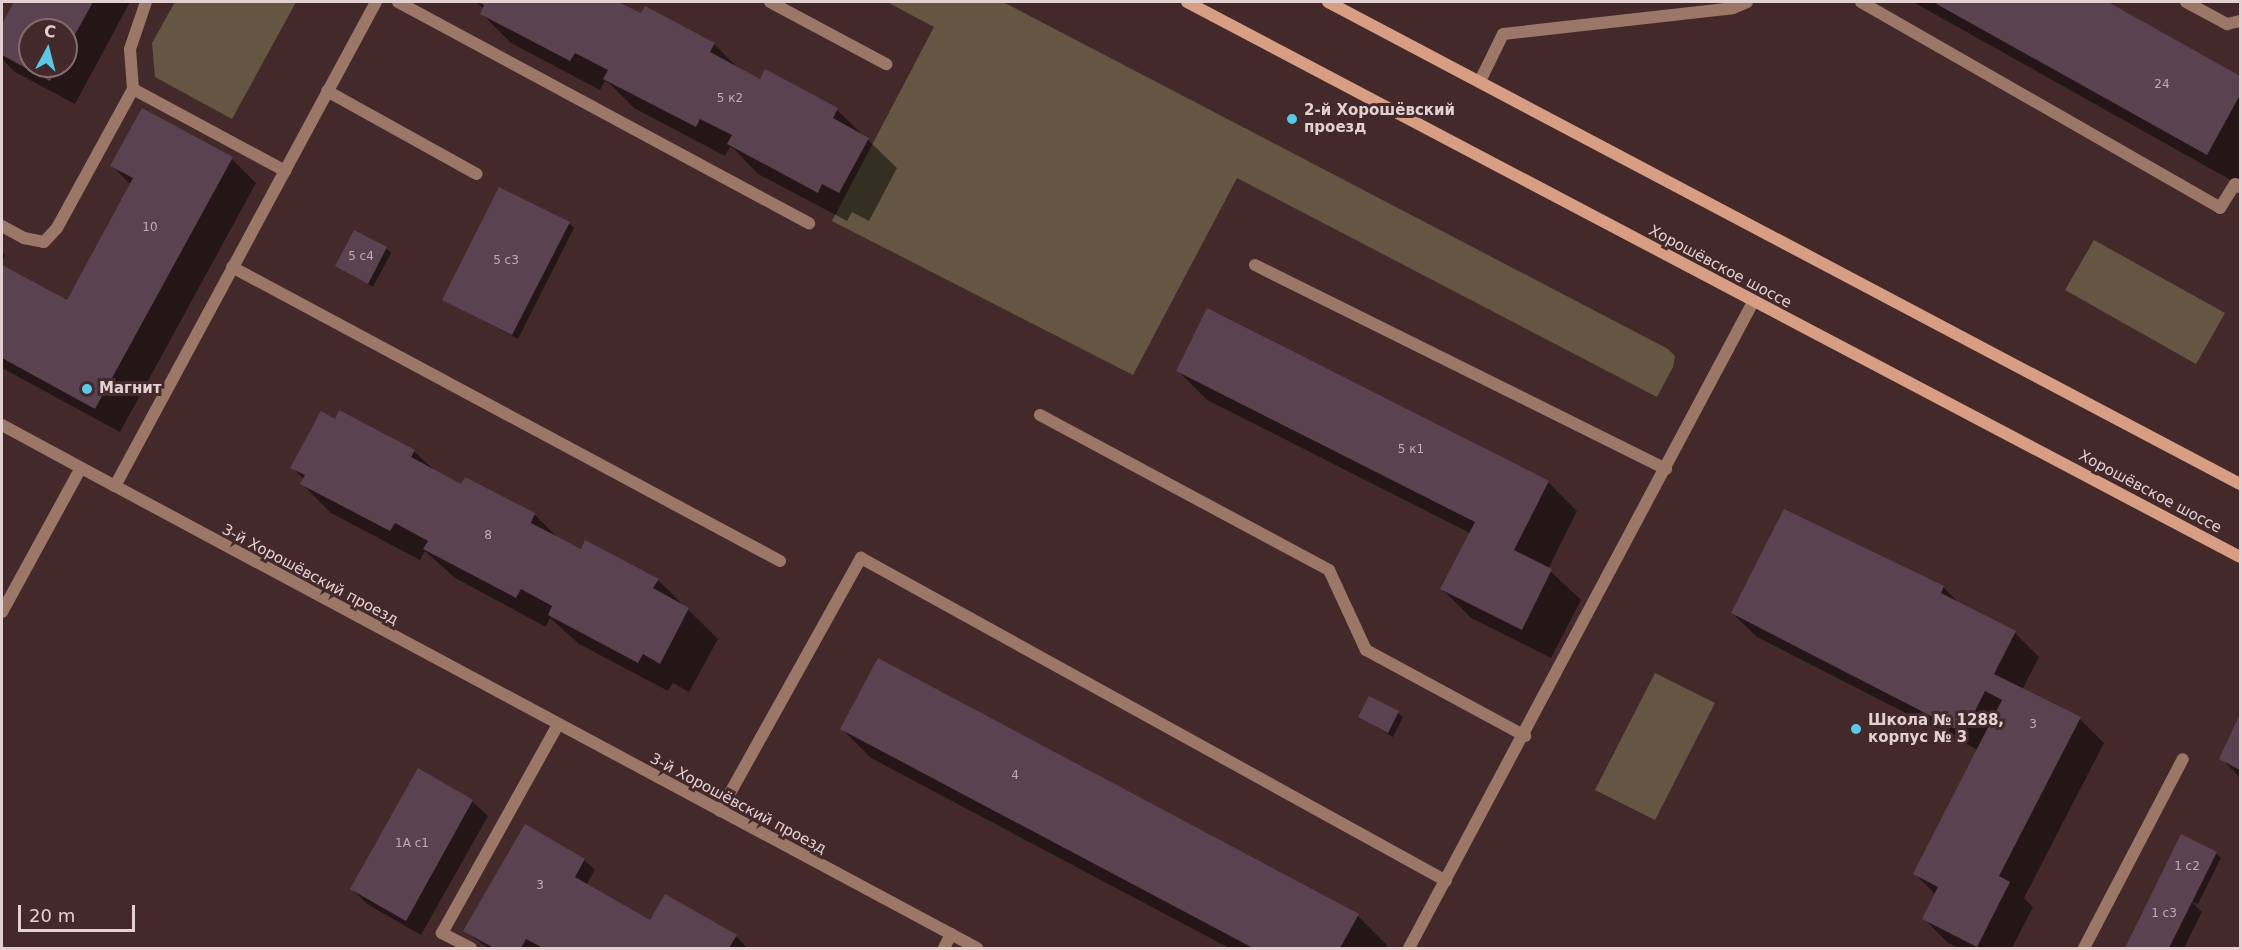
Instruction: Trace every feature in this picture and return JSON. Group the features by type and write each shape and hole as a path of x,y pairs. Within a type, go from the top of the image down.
{"main road":[{"name":"Хорошёвское шоссе","path":"1187,2 1753,302 2241,556"},
{"path":"1328,2 2241,484"}],"street":[{"path":"2,226 24,238 44,242 57,228 133,89 130,49 146,2"},
{"path":"115,486 376,2"},
{"path":"398,2 809,223"},
{"path":"770,2 886,64"},
{"path":"1480,81 1503,34 1733,8 1747,2"},
{"path":"1861,2 2220,208 2235,184 2241,187"},
{"path":"2186,2 2227,24 2241,21"},
{"path":"133,89 285,171"},
{"path":"327,91 477,174"},
{"path":"1255,265 1665,469"},
{"path":"232,267 780,561"},
{"path":"1409,948 1525,736 1753,302"},
{"path":"1040,415 1329,570 1366,650 1525,736"},
{"name":"3-й Хорошёвский проезд","path":"2,425 558,726 977,948"},
{"path":"2,612 81,468"},
{"path":"720,811 861,558 1446,881"},
{"path":"471,948 442,933 558,726"},
{"path":"2084,948 2183,759"},
{"path":"944,948 951,934"}],"shaded area":[{"path":"175,2 296,2 232,119 155,77 152,43"},
{"path":"887,2 1003,2 1668,349 1675,356 1673,367 1657,397 1237,178 1133,375 832,221 934,27"},
{"path":"2094,240 2225,313 2196,364 2065,290"},
{"path":"1655,673 1715,703 1655,820 1595,790"}],"building":[{"path":"14,2 93,2 78,29 78,18 18,18 18,64 2,55 2,24"},
{"path":"478,2 618,2 641,13 645,6 715,43 710,52 760,79 765,69 838,108 833,118 869,138 839,193 822,184 818,193 727,144 732,135 700,119 696,127 603,79 608,70 575,53 570,61 480,14 484,5"},
{"path":"1933,2 2108,2 2240,76 2240,95 2207,155"},
{"path":"142,108 233,157 95,409 2,358 2,265 67,300 133,178 110,166"},
{"path":"499,187 570,222 512,335 442,300"},
{"path":"354,230 387,247 368,284 335,266"},
{"path":"1207,308 1549,481 1514,550 1552,569 1522,630 1440,589 1475,522 1176,371"},
{"path":"339,410 415,450 411,457 461,484 465,477 535,513 531,523 581,549 585,540 659,579 653,588 689,608 660,664 643,654 638,663 548,615 552,606 521,589 516,598 423,549 428,541 395,523 390,531 300,484 305,475 290,468 321,411 335,419"},
{"path":"1784,509 1944,586 1941,593 2016,631 1994,674 2081,717 1999,876 2010,882 1977,947 1922,919 1938,887 1913,874 2002,700 1985,691 1964,733 1731,613"},
{"path":"878,658 1359,914 1340,948 1253,948 840,729"},
{"path":"1369,696 1399,711 1388,733 1358,717"},
{"path":"2240,714 2240,770 2219,759"},
{"path":"418,768 473,800 406,921 350,889"},
{"path":"525,824 585,859 575,877 650,920 665,894 737,935 729,948 543,948 526,939 521,948 494,948 463,931"},
{"path":"2181,834 2217,852 2169,948 2125,948"}],"place":[{"name":"2-й Хорошёвский проезд","path":"1292,119"},
{"name":"Магнит","path":"87,389"},
{"name":"Школа № 1288, корпус № 3","path":"1856,729"}]}
